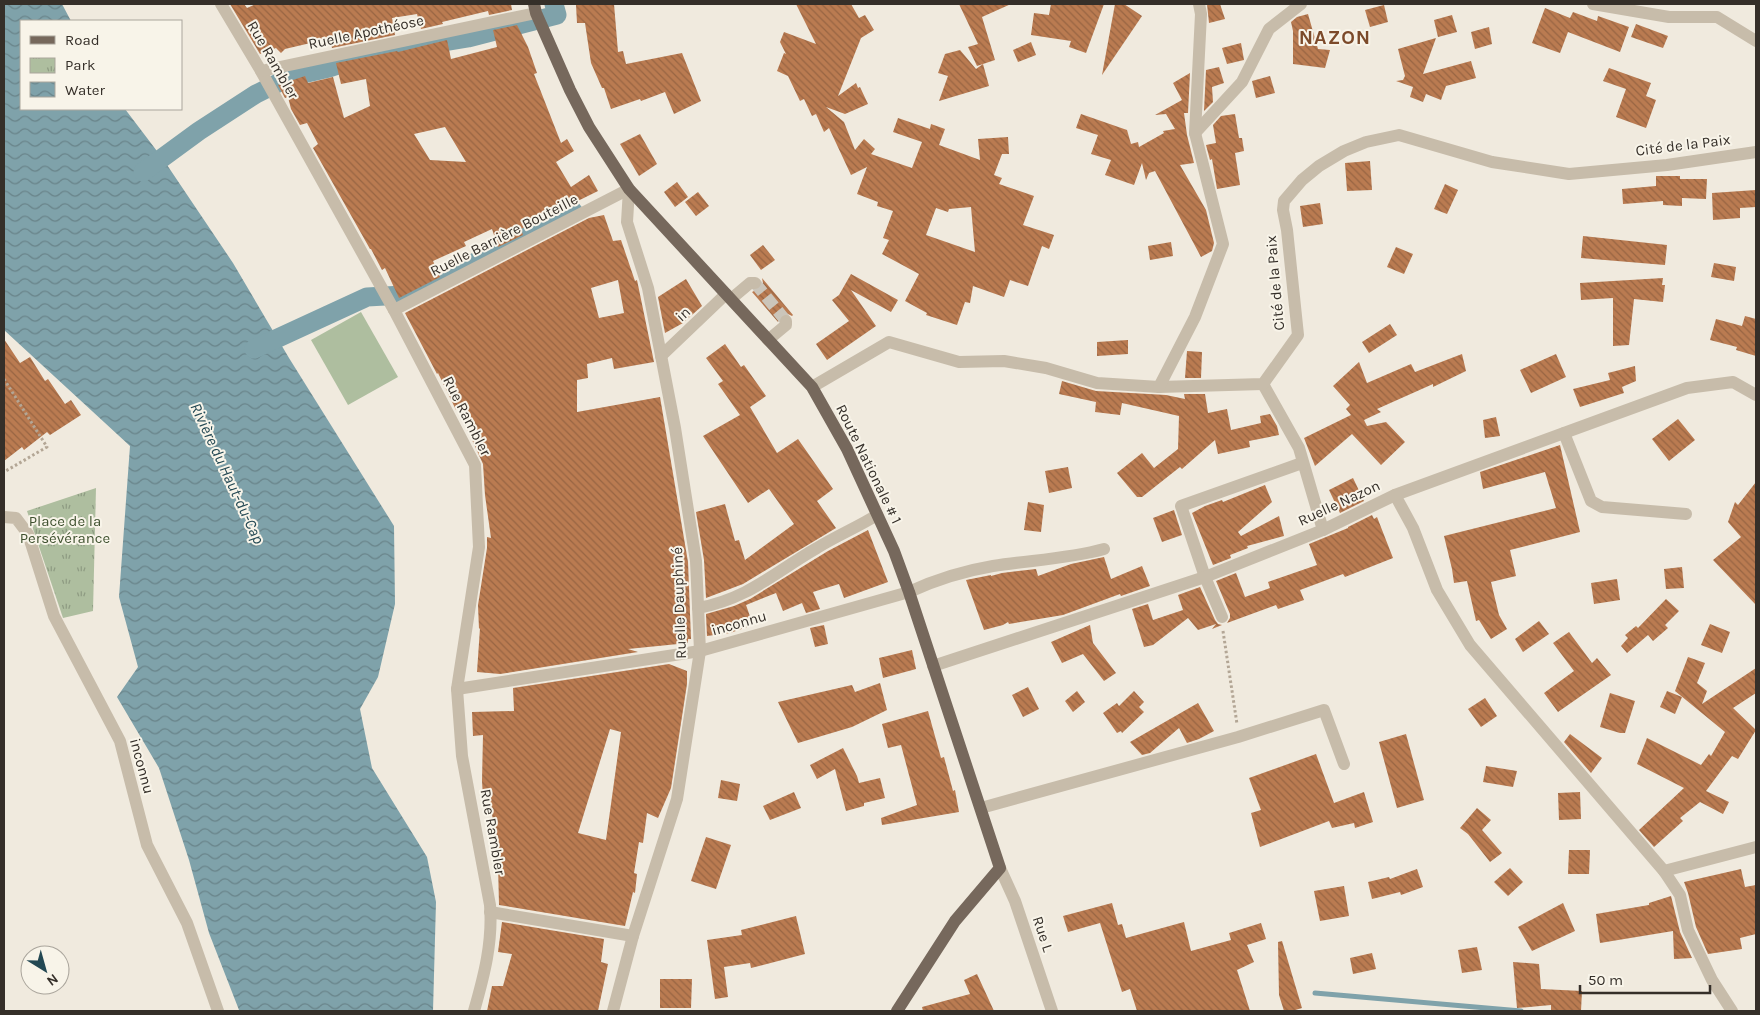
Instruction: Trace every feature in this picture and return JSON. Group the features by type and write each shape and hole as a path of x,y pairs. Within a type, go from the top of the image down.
{"main road":[{"name":"Route Nationale # 1","path":"535,8 570,90 589,128 629,189 812,387 847,448 894,551 909,592 1000,868"},
{"path":"897,1011 955,921 1000,868"}],"street":[{"name":"Rue Rambler","path":"221,4 261,71 394,310 475,465 478,547 457,689 462,756 492,923 488,959 474,1011"},
{"path":"1159,386 1195,317 1223,244 1195,133 1201,14 1199,4"},
{"path":"1195,133 1242,82 1269,29 1301,4"},
{"path":"1593,4 1669,17 1717,17 1756,41"},
{"path":"1668,4 1669,17"},
{"name":"Ruelle Apothéose","path":"261,71 535,8"},
{"name":"Cité de la Paix","path":"1263,384 1298,335 1287,230 1283,210 1284,201 1313,170 1344,151 1366,142 1398,135 1492,162 1569,174 1667,165 1756,152"},
{"name":"Ruelle Barrière Bouteille","path":"394,310 629,189"},
{"name":"Ruelle Dauphiné","path":"613,1011 634,936 677,799 700,651 696,561 675,428 648,288 627,222 629,189"},
{"name":"in","path":"661,356 728,297 750,283 755,284"},
{"path":"768,340 786,325 786,321"},
{"path":"812,387 889,342 959,362 1004,361 1046,368 1096,383 1159,386 1263,384 1299,448 1323,530"},
{"name":"Ruelle Nazon","path":"933,666 1205,577 1323,530 1395,495 1687,388 1734,382 1756,395"},
{"path":"1564,433 1591,501 1602,507 1686,514"},
{"path":"1222,617 1205,577 1181,506 1302,463"},
{"path":"1395,495 1413,528 1437,590 1470,645 1664,872 1680,895 1688,930 1712,980 1732,1011"},
{"path":"698,608 718,605 743,595 817,548 878,515"},
{"name":"inconnu","path":"4,517 16,518 28,534 54,616 120,741 147,845 187,923 218,1011"},
{"name":"inconnu","path":"457,689 700,651 909,592 940,578 983,568 1080,556 1104,548"},
{"path":"981,808 1238,737 1324,710 1344,764"},
{"path":"1664,872 1756,847"},
{"name":"Rue L","path":"1000,868 1015,901 1052,1011"},
{"path":"490,912 634,936"}],"path":[{"path":"4,379 47,447 4,472"},
{"path":"1222,617 1238,737"}],"green space":[{"path":"361,312 398,377 348,405 311,340"},
{"name":"Place de la Persévérance","path":"96,488 93,611 63,618 27,511"}],"water":[{"name":"Rivière du Haut-du-Cap","path":"4,4 62,4 70,20 20,20 20,110 126,110 163,159 233,263 289,358 394,526 395,604 378,677 360,709 372,768 427,857 436,902 433,1011 239,1010 209,933 189,860 159,768 117,697 138,667 119,597 130,446 4,330"}],"building":[{"path":"230,4 244,4 247,8 256,4 511,4 512,10 489,15 488,11 421,29 417,14 392,18 395,35 332,48 331,44 320,46 319,41 285,49 281,53 276,48 260,54"},
{"path":"614,4 618,52 623,51 626,64 682,53 701,101 674,114 665,92 611,109 604,88 602,88 591,63 585,23 577,23 576,5"},
{"path":"796,4 851,4 859,18 865,15 874,30 861,38 838,96 856,83 868,104 845,114 826,107 844,122 855,150 864,139 875,149 871,154 912,168 922,142 893,132 898,118 930,129 931,124 945,129 939,145 980,160 978,139 1008,137 1009,154 1002,154 994,175 1002,178 999,184 1034,196 1023,225 1054,235 1049,249 1042,246 1028,286 1010,280 1004,297 973,286 970,303 965,302 957,325 926,315 927,313 905,301 919,274 882,254 889,240 883,238 893,211 877,206 878,202 857,194 867,167 851,175 829,128 824,132 816,114 812,116 804,99 800,101 788,76 777,71 784,53 786,54 780,42 784,32 816,44","holes":["971,207 975,252 926,235 936,208 948,212 949,209"]},
{"path":"959,4 1011,4 982,17 995,60 977,66 968,47 978,44"},
{"path":"1051,4 1104,4 1086,53 1069,47 1071,41 1031,35 1034,13 1049,15"},
{"path":"1115,4 1124,4 1142,16 1102,75"},
{"path":"1207,4 1220,4 1225,19 1209,23"},
{"path":"1384,5 1388,22 1370,27 1365,10"},
{"path":"1545,8 1570,18 1573,12 1597,21 1598,16 1629,27 1620,52 1568,32 1560,53 1532,43"},
{"path":"1308,14 1318,49 1330,50 1325,68 1293,64 1293,31 1291,22 1297,17"},
{"path":"1452,15 1457,32 1438,37 1434,20"},
{"path":"1636,24 1668,36 1663,48 1631,37"},
{"path":"517,25 528,47 537,73 534,74 561,143 567,139 574,151 556,162 571,187 589,175 598,191 521,229 523,235 498,247 492,229 464,242 466,246 433,261 440,277 399,298 385,268 382,270 313,148 318,144 307,123 300,125 291,109 288,97 285,98 278,85 305,76 308,83 333,77 344,118 370,106 366,79 341,84 336,63 398,52 447,40 451,59 497,47 493,30","holes":["445,127 466,162 430,160 414,134"]},
{"path":"1489,27 1492,44 1475,49 1471,32"},
{"path":"1436,38 1423,74 1471,61 1476,78 1446,86 1441,100 1426,94 1423,102 1410,97 1413,87 1396,81 1403,80 1405,76 1398,49"},
{"path":"1031,42 1036,55 1018,62 1013,50"},
{"path":"1241,43 1244,60 1227,64 1222,48"},
{"path":"960,50 976,69 983,64 989,86 939,101 948,76 938,73 945,54"},
{"path":"1219,67 1224,83 1212,87 1213,102 1204,111 1206,70"},
{"path":"1609,68 1651,83 1646,96 1656,100 1646,128 1616,117 1626,89 1603,81"},
{"path":"1190,73 1188,113 1184,113 1194,163 1180,165 1206,210 1214,243 1212,251 1201,257 1155,171 1149,173 1146,180 1142,163 1134,185 1105,175 1111,160 1091,154 1098,135 1076,128 1081,114 1127,130 1131,144 1138,142 1139,147 1164,133 1163,131 1175,129 1166,114 1155,115 1182,100 1173,83"},
{"path":"1270,76 1275,93 1256,98 1252,81"},
{"path":"1235,114 1239,138 1242,138 1244,151 1235,153 1240,185 1217,189 1212,159 1210,160 1206,145 1216,143 1213,125 1221,116"},
{"path":"640,134 657,164 639,176 620,144"},
{"path":"1370,161 1372,190 1347,191 1345,163"},
{"path":"1656,176 1680,176 1680,179 1707,179 1706,199 1682,198 1682,206 1663,205 1663,201 1623,204 1622,189 1656,186"},
{"path":"677,182 688,197 675,207 664,192"},
{"path":"1445,184 1458,190 1447,214 1434,209"},
{"path":"1756,190 1756,207 1740,208 1740,218 1713,220 1712,193"},
{"path":"698,192 709,206 696,216 685,202"},
{"path":"1320,203 1323,224 1303,227 1300,206"},
{"path":"604,215 613,241 621,240 635,281 637,280 654,362 614,369 612,358 587,364 588,378 577,380 577,412 660,397 688,562 691,639 688,639 688,643 628,649 638,652 500,674 477,672 480,628 478,605 487,537 491,538 483,464 458,409 456,410 405,313 589,218","holes":["618,280 624,313 599,318 591,288"]},
{"path":"1583,236 1667,245 1665,265 1581,258"},
{"path":"1171,242 1173,256 1150,260 1148,246"},
{"path":"763,245 775,260 761,270 750,255"},
{"path":"1396,247 1413,254 1404,274 1387,267"},
{"path":"1714,263 1736,267 1734,281 1711,277"},
{"path":"851,274 898,300 891,312 851,290 876,326 827,360 816,344 849,321 832,300 839,295"},
{"path":"762,278 792,316 786,313 782,314 778,322 752,292 762,287"},
{"path":"1663,278 1662,285 1665,285 1663,302 1634,299 1629,345 1613,346 1613,298 1581,300 1580,283"},
{"path":"686,279 702,306 683,323 665,333 658,297"},
{"path":"1745,316 1756,319 1756,356 1736,350 1737,347 1710,340 1716,319 1742,326"},
{"path":"1390,324 1397,335 1369,353 1362,342"},
{"path":"4,339 20,363 30,357 45,381 48,379 65,404 71,400 81,415 50,435 47,432 24,450 22,447 4,461"},
{"path":"1128,340 1128,354 1097,356 1097,342"},
{"path":"725,344 741,367 744,365 766,396 750,407 777,453 798,439 833,489 817,501 836,528 743,584 706,598 704,560 696,512 725,504 735,541 739,540 745,560 794,524 769,489 748,503 703,436 740,415 718,384 723,381 706,358"},
{"path":"1187,351 1202,352 1201,378 1185,378"},
{"path":"1462,354 1466,371 1433,387 1433,384 1377,409 1381,412 1364,420 1367,426 1386,422 1405,442 1381,465 1352,434 1315,466 1304,438 1351,415 1346,409 1350,405 1333,386 1359,362 1367,383 1411,364 1415,372"},
{"path":"1556,354 1566,377 1531,393 1520,370"},
{"path":"1635,366 1636,381 1622,387 1624,393 1580,407 1573,389 1610,380 1608,373"},
{"path":"1062,381 1096,391 1166,395 1185,399 1184,394 1205,394 1208,413 1227,409 1231,430 1261,423 1260,416 1270,414 1277,426 1279,435 1249,441 1250,447 1218,454 1215,440 1182,469 1180,467 1142,497 1137,497 1117,473 1142,453 1154,468 1178,449 1179,416 1122,403 1120,415 1095,412 1096,402 1059,394"},
{"path":"1496,417 1500,436 1485,438 1483,420"},
{"path":"1678,419 1695,440 1669,461 1652,439"},
{"path":"1560,445 1580,532 1510,550 1516,576 1491,582 1499,615 1507,629 1491,639 1479,620 1476,621 1467,581 1454,583 1444,536 1556,508 1545,472 1483,489 1480,472"},
{"path":"1068,467 1072,488 1049,493 1045,471"},
{"path":"1353,478 1364,501 1340,513 1329,490"},
{"path":"1756,482 1756,605 1713,560 1741,537 1728,522 1735,502 1738,505"},
{"path":"1265,485 1272,502 1238,532 1241,536 1279,516 1284,536 1247,546 1248,548 1230,555 1231,558 1213,565 1192,513 1205,506 1222,500 1223,502"},
{"path":"1028,502 1044,505 1041,532 1024,530"},
{"path":"1174,510 1182,535 1162,542 1153,518"},
{"path":"1372,515 1374,519 1377,517 1393,558 1345,577 1343,574 1300,590 1304,600 1278,609 1276,605 1227,623 1230,614 1216,581 1236,573 1245,597 1270,588 1268,582 1317,565 1309,544 1348,528"},
{"path":"868,530 888,582 844,598 839,584 813,592 820,609 806,613 802,603 783,611 776,593 746,605 753,625 730,633 707,636 706,614 750,599 828,551"},
{"path":"1104,557 1111,579 1142,566 1150,586 1121,596 1120,594 1063,615 1009,624 1008,622 984,630 966,580 1036,569 1038,576 1071,564"},
{"path":"1682,567 1684,588 1666,589 1664,569"},
{"path":"1617,579 1620,600 1594,604 1591,583"},
{"path":"1200,587 1215,620 1218,624 1222,625 1212,629 1216,624 1198,630 1188,618 1153,645 1144,647 1132,609 1148,604 1153,620 1183,610 1178,595"},
{"path":"1666,599 1679,611 1665,625 1668,628 1653,641 1648,635 1627,653 1621,646 1628,638 1625,635 1636,626 1638,628"},
{"path":"1539,621 1549,634 1523,652 1515,639"},
{"path":"1710,624 1730,632 1722,653 1701,645"},
{"path":"824,625 828,644 815,647 810,628"},
{"path":"1090,625 1093,643 1116,673 1104,681 1083,654 1062,663 1051,642"},
{"path":"1569,632 1592,663 1597,658 1611,675 1558,712 1544,693 1574,671 1553,643"},
{"path":"912,650 916,669 883,678 879,658"},
{"path":"1688,657 1705,663 1697,683 1707,691 1702,704 1756,668 1756,693 1733,708 1756,730 1738,759 1732,756 1706,791 1729,802 1723,814 1700,802 1680,818 1683,821 1654,847 1639,830 1684,788 1637,764 1647,738 1701,765 1709,754 1711,756 1725,732 1675,691"},
{"path":"669,664 687,671 687,684 671,788 658,818 647,813 643,843 639,842 634,873 637,874 635,893 633,892 625,926 499,905 498,864 492,814 484,814 482,781 483,735 473,736 472,712 514,711 513,688","holes":["610,729 621,732 606,840 578,833"]},
{"path":"880,683 887,710 852,727 798,743 778,702 852,685 855,692"},
{"path":"1028,687 1039,709 1023,717 1012,695"},
{"path":"1077,691 1085,702 1073,712 1065,701"},
{"path":"1134,691 1144,702 1139,707 1144,712 1122,733 1121,731 1117,733 1103,713 1117,703 1119,706"},
{"path":"1667,691 1682,697 1675,714 1660,707"},
{"path":"1610,693 1635,701 1625,733 1600,727"},
{"path":"1485,698 1497,716 1481,727 1468,709"},
{"path":"1198,703 1214,731 1187,743 1179,728 1150,753 1142,755 1130,742"},
{"path":"928,711 941,758 944,757 953,791 955,790 959,812 882,825 881,818 917,805 901,745 888,748 882,724"},
{"path":"1406,734 1424,800 1397,808 1379,742"},
{"path":"1570,734 1602,758 1591,773 1564,742"},
{"path":"843,748 859,783 880,778 885,798 864,803 864,806 846,811 835,769 817,779 810,765"},
{"path":"1316,754 1334,803 1364,792 1373,822 1355,828 1354,823 1332,828 1329,821 1260,847 1251,813 1261,810 1249,778"},
{"path":"1486,766 1517,771 1513,787 1483,782"},
{"path":"721,780 740,784 737,801 718,798"},
{"path":"794,792 801,808 770,820 763,806"},
{"path":"1580,792 1581,819 1559,820 1558,793"},
{"path":"1477,808 1491,820 1482,830 1502,853 1490,862 1468,834 1460,828"},
{"path":"706,837 731,845 716,889 691,881"},
{"path":"1569,850 1590,850 1589,874 1568,874"},
{"path":"1510,868 1523,882 1508,896 1494,882"},
{"path":"1417,869 1423,887 1401,895 1400,892 1372,899 1368,882 1389,877 1390,879"},
{"path":"1741,869 1745,887 1756,885 1756,934 1740,938 1742,949 1708,954 1696,927 1684,882"},
{"path":"1344,886 1349,916 1320,921 1314,891"},
{"path":"1671,896 1680,932 1692,958 1674,959 1673,931 1600,943 1596,914 1649,905 1649,903"},
{"path":"1112,903 1118,925 1122,924 1126,938 1184,922 1191,951 1231,940 1229,933 1261,923 1266,939 1247,945 1254,962 1237,970 1250,1011 1137,1011 1130,989 1122,992 1100,923 1068,932 1063,916"},
{"path":"1563,903 1575,931 1532,951 1518,927"},
{"path":"796,916 805,954 751,968 750,963 724,967 728,997 715,999 707,940 742,935 741,930"},
{"path":"502,922 604,939 601,962 608,964 598,1011 487,1011 492,986 503,986 512,954 498,952"},
{"path":"1282,941 1302,1008 1292,1011 1284,1011 1279,995 1278,942"},
{"path":"1477,947 1482,970 1462,973 1458,950"},
{"path":"1372,953 1376,969 1353,974 1350,958"},
{"path":"1513,962 1539,964 1541,989 1582,991 1581,1011 1551,1011 1551,1005 1517,1008"},
{"path":"977,974 994,1011 923,1011 922,1007 970,994 964,980"},
{"path":"660,979 692,979 691,1008 660,1008"}],"waterway":[{"path":"143,172 199,131 256,94 290,77 329,68 372,54 468,38 557,15 554,4"},
{"path":"254,349 367,297 403,295 480,260 573,211"},
{"path":"1315,993 1521,1011"}],"tunnel":[{"path":"755,283 786,321"}],"district":[{"name":"NAZON","path":"1335,37"}]}
